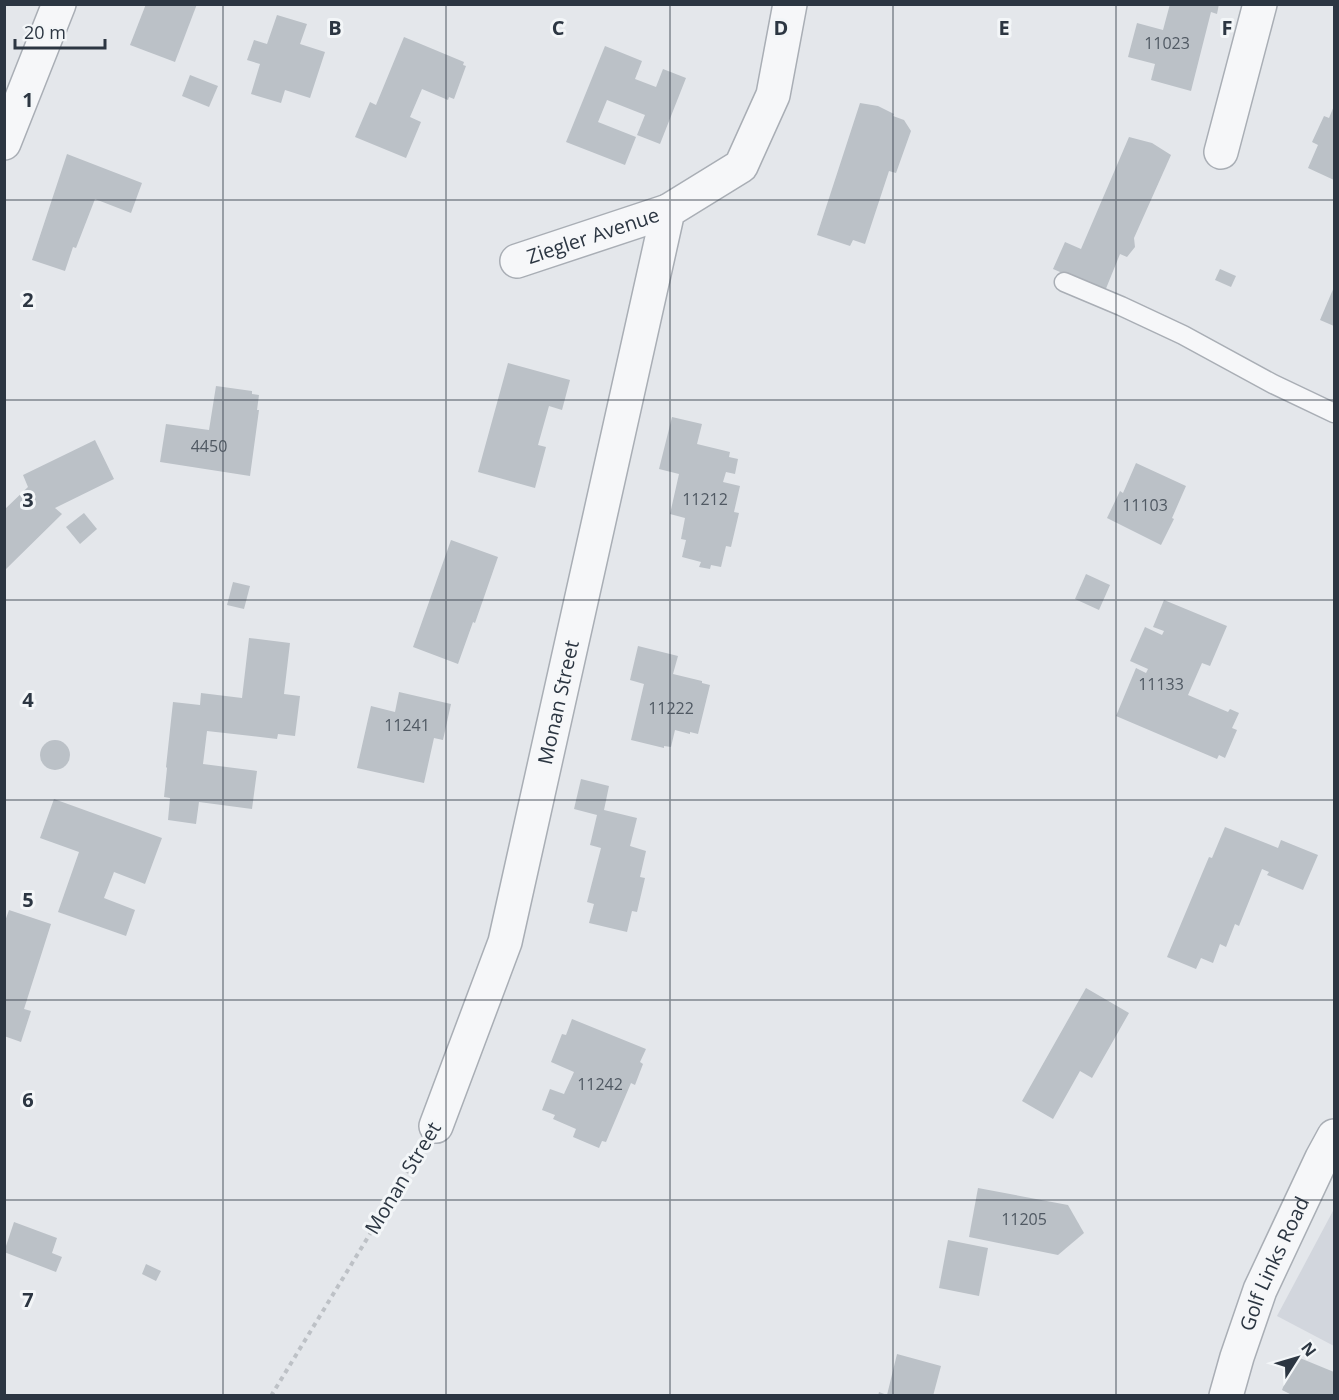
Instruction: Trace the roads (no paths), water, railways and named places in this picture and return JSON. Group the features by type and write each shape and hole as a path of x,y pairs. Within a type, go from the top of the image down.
{"street":[{"path":"4,143 59,4"},
{"path":"668,211 741,166 773,95 790,4"},
{"path":"1221,152 1260,4"},
{"name":"Ziegler Avenue","path":"517,261 668,211"},
{"name":"Monan Street","path":"436,1126 505,942 668,211"},
{"name":"Golf Links Road","path":"1226,1395 1260,1290 1322,1158 1335,1136"}],"lane":[{"path":"1064,282 1183,335 1273,384 1335,413"}]}
